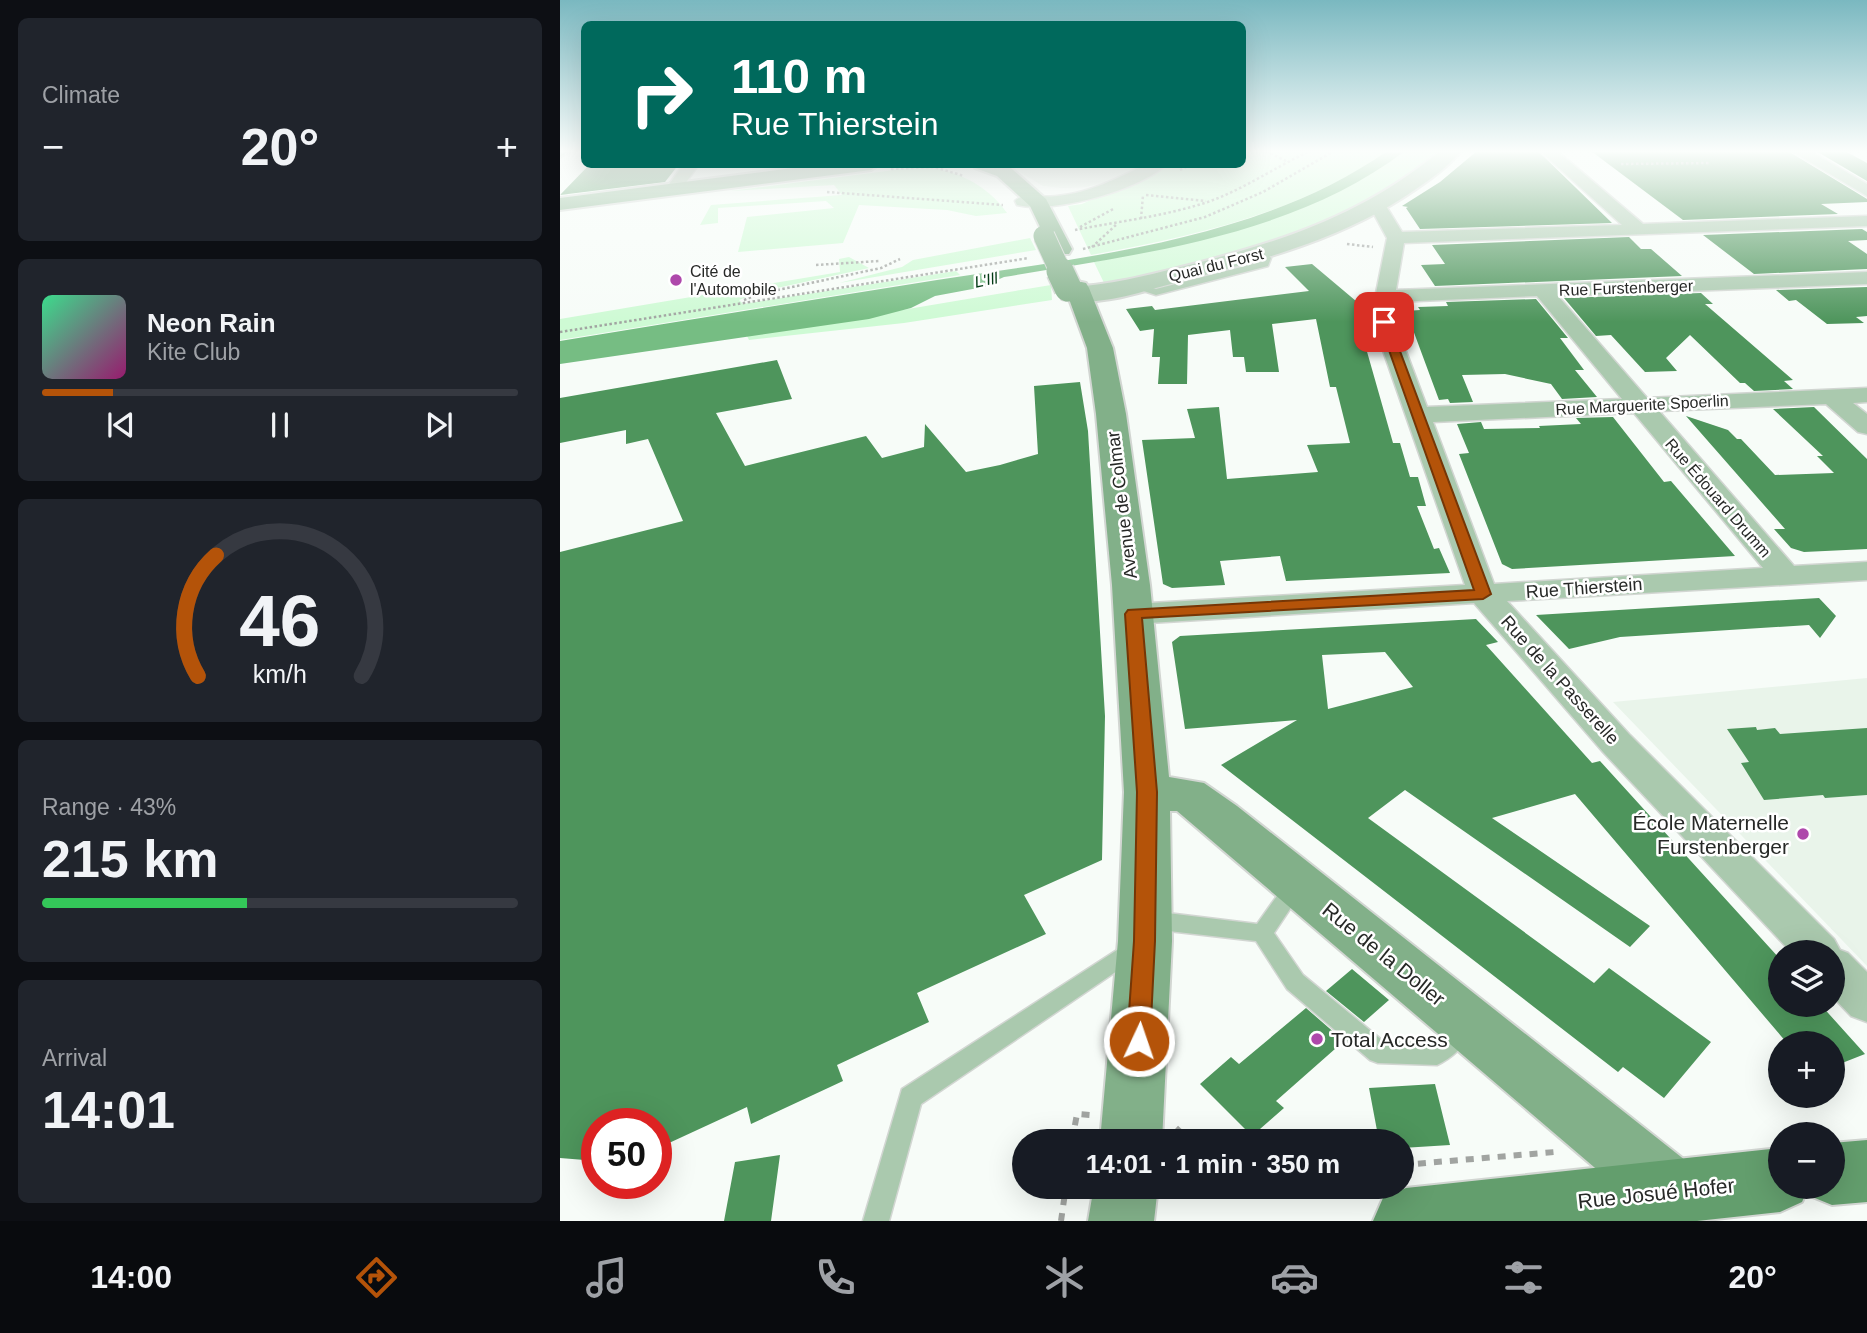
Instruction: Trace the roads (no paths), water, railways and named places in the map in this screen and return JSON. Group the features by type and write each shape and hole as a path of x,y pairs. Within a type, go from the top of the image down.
{"main road":[{"name":"Avenue de Colmar","path":"1031,208 1058,238 1079,313 1094,333 1100,348 1111,414 1133,614 1147,792 1145,930 1132,1129"},
{"name":"Rue de la Doller","path":"1147,792 1188,795 1690,1206"},
{"path":"1845,1173 1867,1171"},
{"name":"Rue Josué Hofer","path":"1406,1221 1690,1206 1768,1183"},
{"path":"1121,1221 1124,1199"}],"street":[{"name":"Quai du Forst","path":"1074,291 1107,292 1263,254 1315,237 1372,208"},
{"path":"1379,208 1393,233"},
{"path":"1613,208 1638,229"},
{"path":"1353,219 1393,233 1638,229 1867,221"},
{"name":"Rue de la Passerelle","path":"1393,233 1384,322 1483,594 1616,743 1807,940"},
{"name":"Rue Furstenberger","path":"1385,296 1867,278"},
{"name":"Rue Édouard Drumm","path":"1543,291 1785,575"},
{"name":"Rue Marguerite Spoerlin","path":"1417,415 1867,395"},
{"path":"1832,397 1867,427"},
{"name":"Rue Thierstein","path":"1133,614 1867,571"},
{"path":"1845,979 1867,1002"}],"lane":[{"path":"1262,933 1297,883"},
{"path":"876,1221 911,1097 1145,930 1262,933"},
{"path":"1262,933 1295,982 1378,1052 1437,1054 1469,1024"}],"water":[{"name":"L'Ill","path":"1276,208 1304,208 1213,238 1108,260 1004,277 995,281 994,285 935,296 911,308 869,319 560,364 560,341 1112,253 1229,225"}],"place":[{"name":"Cité de l'Automobile","path":"676,280"},
{"name":"École Maternelle Furstenberger","path":"1803,834"},
{"name":"Total Access","path":"1317,1039"}]}
